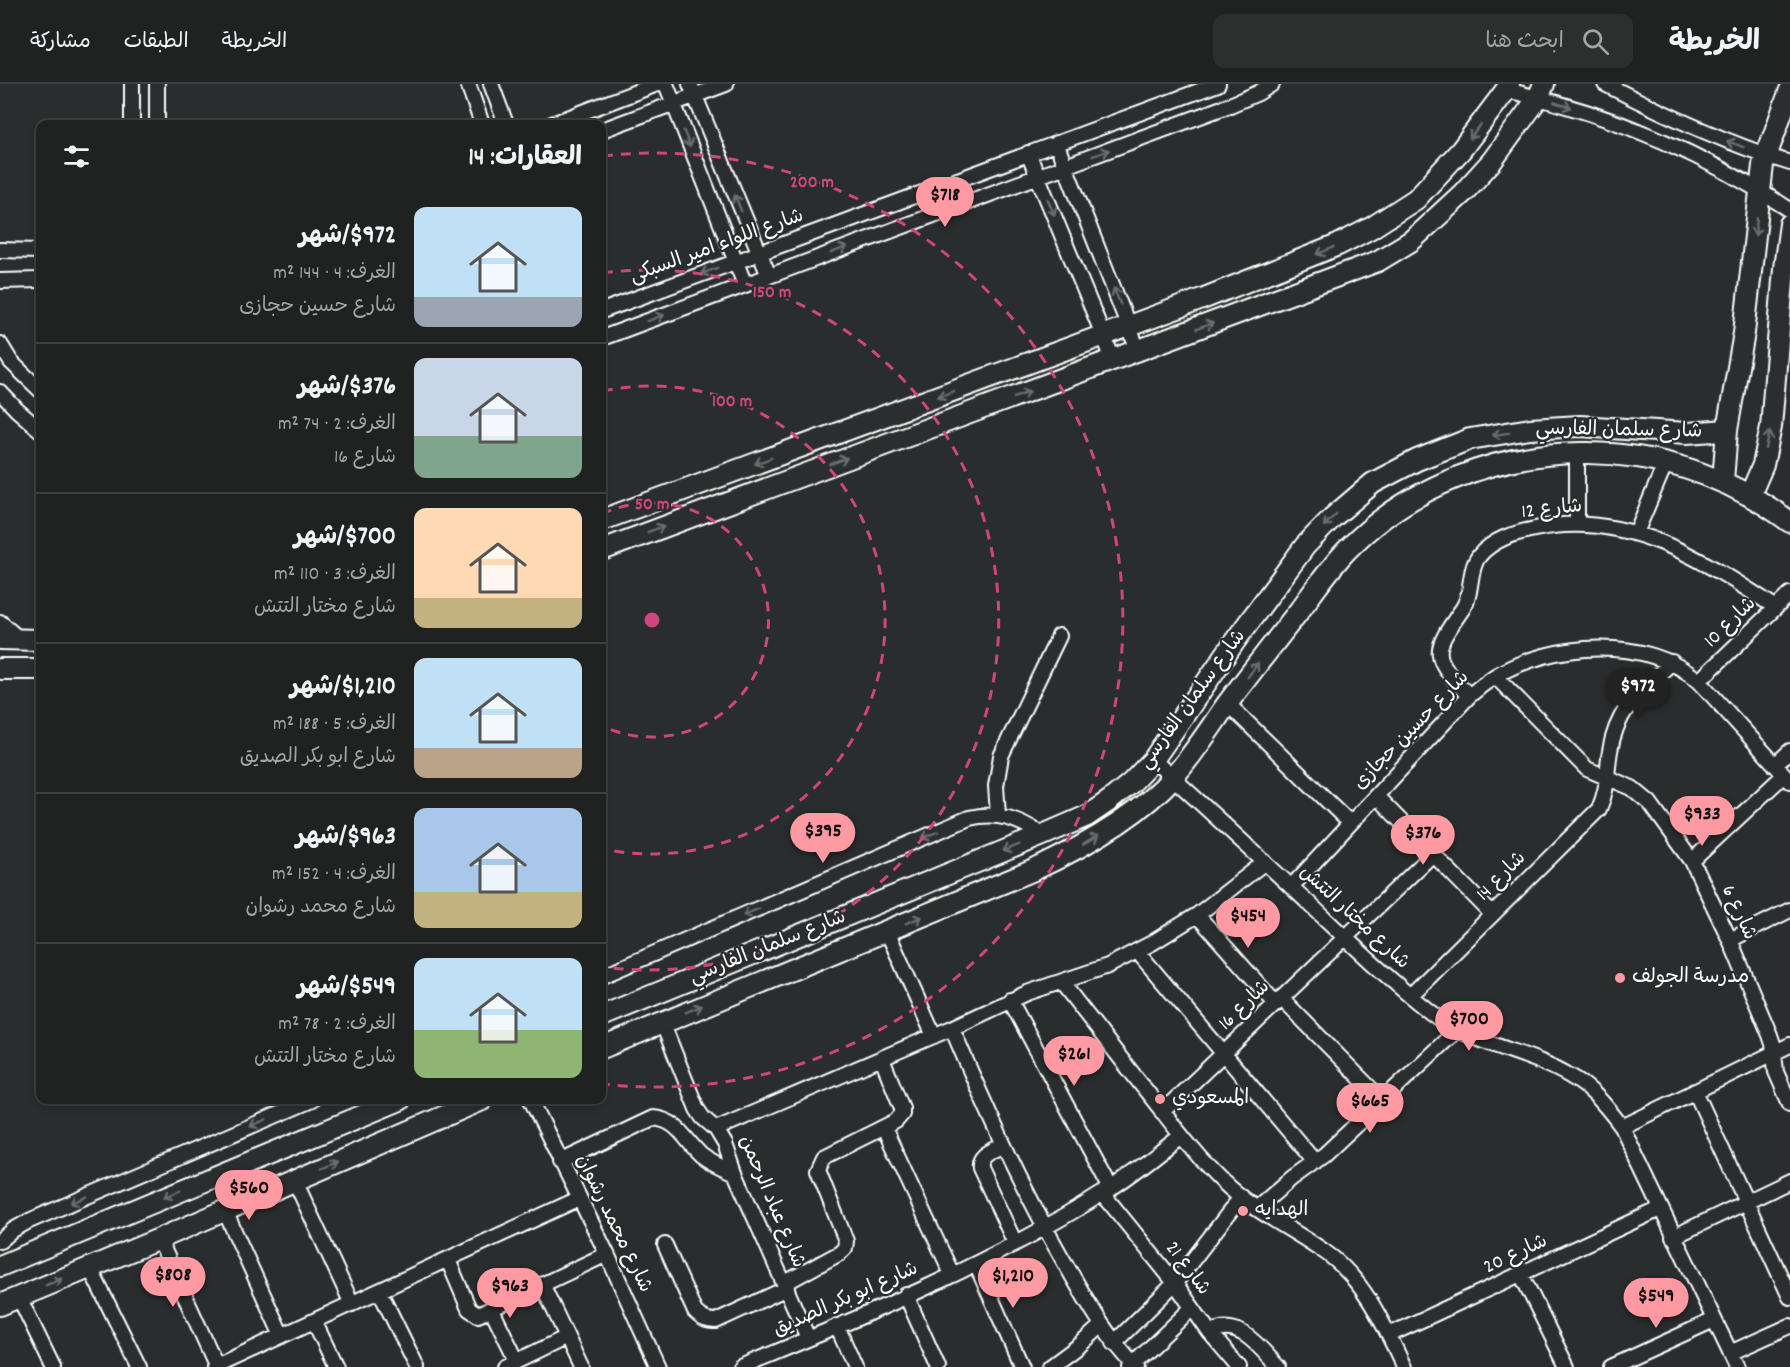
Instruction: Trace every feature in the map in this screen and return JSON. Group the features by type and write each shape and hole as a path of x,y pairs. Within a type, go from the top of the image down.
{"street":[{"path":"132,84 132,120"},
{"path":"157,84 157,120"},
{"path":"468,84 481,120"},
{"path":"491,84 504,120"},
{"path":"562,120 657,84"},
{"path":"666,84 745,285"},
{"path":"606,129 673,104 692,90 726,84"},
{"path":"1185,94 1196,84"},
{"name":"شارع اللواء امير السبكى","path":"606,310 1185,94 1218,84"},
{"path":"606,337 1230,105 1272,84"},
{"path":"1605,84 1656,111 1710,135 1790,163"},
{"path":"606,519 1301,261 1371,228 1416,199 1461,150 1508,87 1541,91 1653,137 1707,162 1761,191 1790,210"},
{"path":"692,90 769,276"},
{"name":"شارع سلمان الفارسي","path":"1723,482 1727,430 1744,333 1766,155 1790,90"},
{"path":"606,549 1378,261 1411,241 1463,193 1492,161 1541,91"},
{"path":"1056,143 1138,350"},
{"path":"1028,153 1113,360"},
{"path":"1750,495 1763,465 1771,427 1784,268 1790,224"},
{"path":"0,250 36,251"},
{"path":"1784,268 1790,308"},
{"path":"0,281 36,280"},
{"path":"0,344 11,362 36,386"},
{"path":"0,392 36,426"},
{"name":"شارع سلمان الفارسي","path":"606,1014 1043,835 1087,816 1109,801 1131,783 1153,760 1235,641 1305,546 1332,518 1373,483 1417,460 1470,439 1530,429 1580,426 1687,433 1727,430"},
{"path":"1577,453 1577,524"},
{"name":"شارع سلمان الفارسي","path":"606,1046 1064,856 1122,820 1173,777 1346,551 1396,510 1452,480 1482,469 1534,457 1577,453 1637,456 1666,462 1723,482 1750,495 1790,522"},
{"path":"1636,533 1666,462"},
{"name":"شارع 12","path":"1469,696 1442,664 1439,646 1466,604 1479,556 1511,534 1550,525 1577,524 1607,526 1636,533 1707,564 1775,607"},
{"name":"شارع 10","path":"1699,681 1790,594"},
{"path":"0,622 10,639 36,640"},
{"path":"998,815 996,786 1001,756 1059,636"},
{"name":"شارع حسين حجازى","path":"1292,887 1469,696 1495,676 1537,658 1582,650 1628,651 1672,663 1686,670 1699,681 1783,774"},
{"name":"شارع 14","path":"1410,996 1599,809 1606,792 1609,753 1618,718 1629,704 1672,663"},
{"path":"0,669 36,669"},
{"name":"شارع 6","path":"1495,676 1587,769 1632,788 1650,803 1692,861 1730,940 1770,1035 1776,1072 1790,1104"},
{"path":"1228,704 1350,823"},
{"path":"1692,861 1783,774 1790,751"},
{"name":"شارع مختار التتش","path":"1153,760 1410,996 1457,1030 1549,1065 1571,1076 1591,1090 1622,1126 1737,1367"},
{"path":"1376,796 1492,914"},
{"path":"606,974 969,818 998,815 1013,818 1043,835"},
{"name":"شارع 16","path":"1162,1112 1433,854"},
{"path":"717,1129 882,1059 1010,1000 1108,966 1197,915 1265,862"},
{"path":"1730,940 1790,910"},
{"path":"1197,915 1279,1001 1383,1101"},
{"path":"887,931 934,1036"},
{"path":"1137,951 1315,1162"},
{"path":"1062,983 1181,1136 1224,1183 1256,1209 1327,1253 1344,1268 1372,1304 1404,1367"},
{"name":"شارع 21","path":"1010,1000 1107,1191 1210,1333 1239,1367"},
{"name":"شارع عباد الرحمن","path":"662,1022 697,1109 703,1118 717,1129 725,1144 735,1173 808,1338"},
{"path":"952,1028 1004,1146 1045,1227 1101,1326 1133,1366 1192,1308"},
{"path":"1256,1209 1292,1178 1315,1162 1457,1030"},
{"path":"1622,1126 1790,1045"},
{"path":"665,1245 695,1312 708,1321 717,1321 786,1285 840,1253 845,1248 846,1240 820,1177 819,1163 824,1157 896,1121 902,1114 902,1108 882,1059"},
{"path":"1695,1091 1790,1297"},
{"path":"0,1241 29,1221 303,1104"},
{"path":"0,1266 390,1104"},
{"path":"0,1305 473,1104"},
{"name":"شارع محمد رشوان","path":"533,1104 607,1254 658,1367"},
{"path":"560,1162 653,1118 665,1119 673,1124 702,1155 735,1173"},
{"path":"884,1128 952,1274"},
{"name":"شارع ابو بكر الصديق","path":"740,1367 976,1264 1107,1191 1181,1136"},
{"path":"1004,1146 982,1157 979,1162 1015,1243"},
{"path":"295,1181 352,1304"},
{"path":"1673,1237 1790,1181"},
{"path":"1114,1343 1175,1283 1241,1197"},
{"path":"159,1239 216,1367 578,1199"},
{"name":"شارع 20","path":"1389,1335 1660,1209"},
{"path":"225,1211 282,1336"},
{"path":"448,1260 469,1309 478,1315 607,1254"},
{"path":"976,1264 1022,1367"},
{"path":"90,1268 139,1367"},
{"path":"1521,1274 1568,1367"},
{"path":"543,1286 581,1367"},
{"path":"380,1292 417,1367"},
{"path":"906,1295 938,1367"},
{"path":"19,1297 53,1367"},
{"path":"492,1310 511,1364 567,1337"},
{"path":"1611,1367 1714,1320"},
{"path":"314,1321 336,1367"},
{"path":"837,1326 855,1367"},
{"path":"1050,1367 1101,1326"},
{"path":"1730,1353 1790,1326"},
{"path":"1210,1333 1226,1327 1233,1328 1255,1342 1278,1367"},
{"path":"774,1353 780,1367"}],"place":[{"name":"مدرسة الجولف","path":"1620,978"},
{"name":"المسعودي","path":"1160,1099"},
{"name":"الهدايه","path":"1243,1211"}]}
